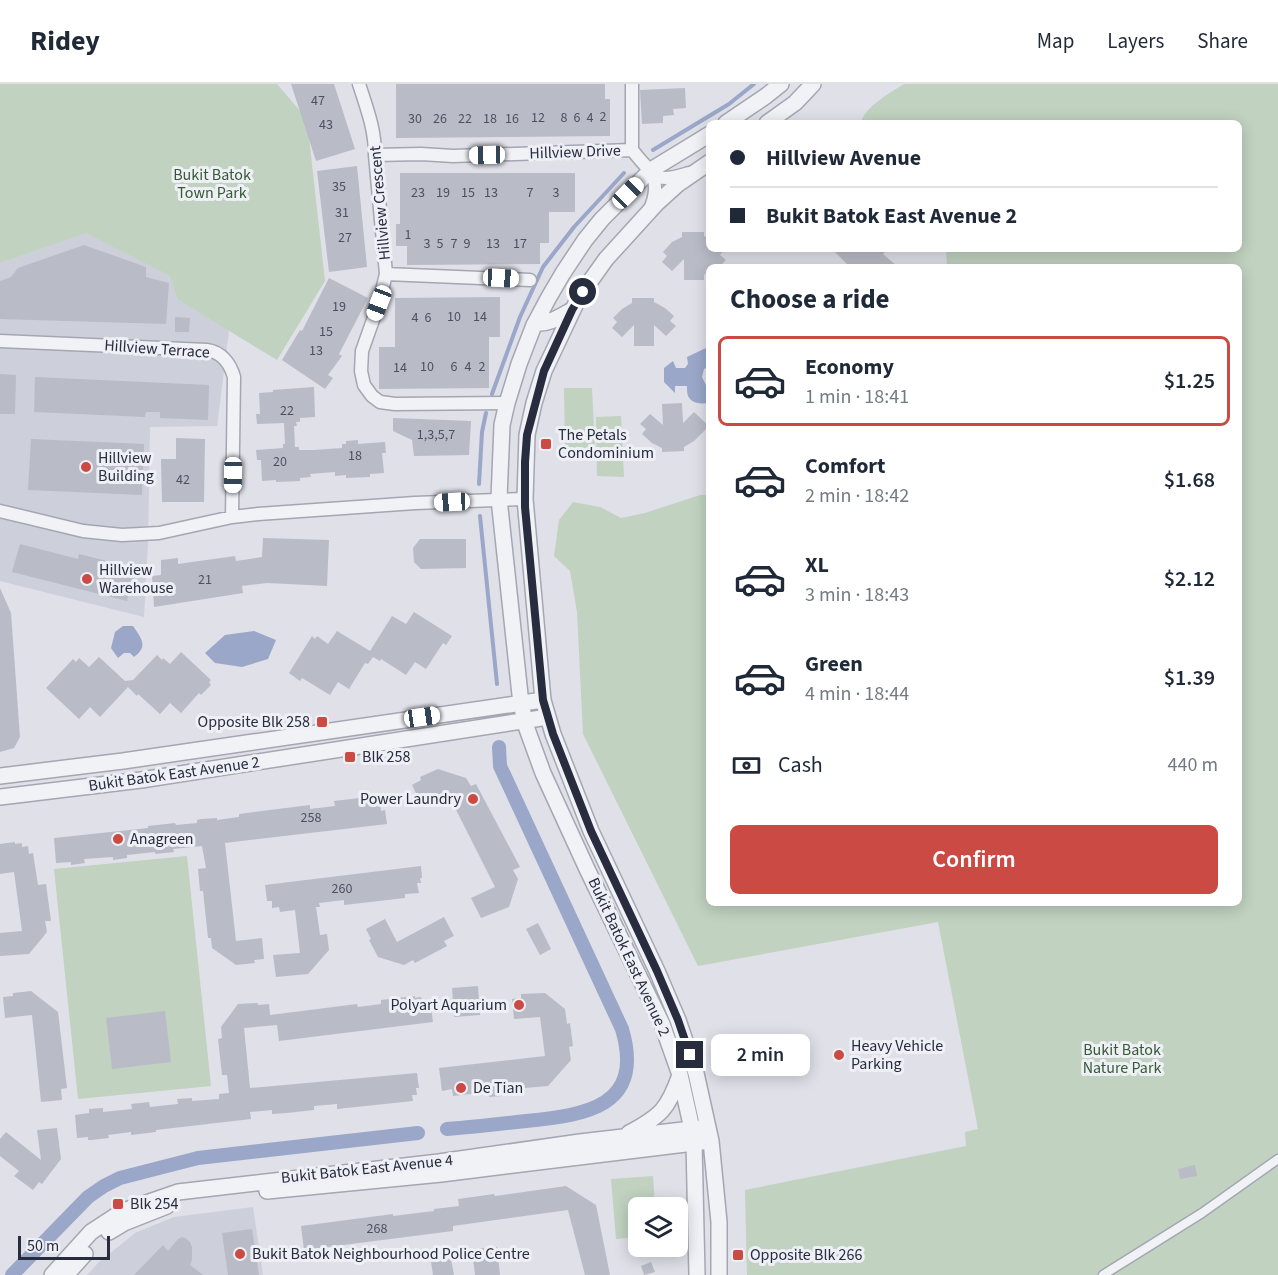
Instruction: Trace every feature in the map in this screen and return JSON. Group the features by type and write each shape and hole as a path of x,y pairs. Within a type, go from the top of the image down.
{"street":[{"name":"Hillview Crescent","path":"359,84 375,140 386,274 379,303 362,351 361,371 364,385 380,402 395,404 507,403"},
{"path":"632,84 632,150 655,175 667,178 693,172"},
{"path":"730,120 781,84"},
{"path":"772,120 795,103 813,84"},
{"name":"Bukit Batok East Avenue 2","path":"698,1275 693,1136 680,1075 662,1024 543,773 525,721 521,704 499,499 502,425 519,364 535,322 563,273 602,219 651,170 706,136"},
{"name":"Hillview Drive","path":"375,155 453,156 632,150"},
{"name":"Bukit Batok East Avenue 2","path":"706,164 678,184 650,210 606,259 572,310 544,371 534,403 527,435 525,499 543,700 562,760 591,831 657,971 678,1020 696,1073 710,1134 719,1222 719,1275"},
{"path":"650,210 656,191 651,170"},
{"path":"386,274 530,280"},
{"path":"535,322 542,324 572,310"},
{"name":"Hillview Terrace","path":"0,341 207,350 219,354 229,364 234,377 232,517"},
{"path":"0,511 83,531 122,535 159,533 232,517 269,513 525,499"},
{"name":"Bukit Batok East Avenue 2","path":"0,776 123,761 543,700"},
{"name":"Bukit Batok East Avenue 2","path":"0,797 141,780 548,717"},
{"path":"621,1137 650,1122 662,1110 673,1094 680,1075"},
{"name":"Bukit Batok East Avenue 4","path":"66,1275 97,1240 124,1222 181,1201 441,1174 710,1134"},
{"name":"Bukit Batok East Avenue 4","path":"52,1275 91,1232 123,1211 178,1192 440,1162 621,1137 693,1136"},
{"path":"1104,1275 1202,1213 1278,1160"}],"shaded area":[{"path":"86,232 170,276 177,299 229,330 217,426 150,427 144,617 0,581 0,263"},
{"path":"253,1207 263,1275 87,1275 135,1233 174,1217"}],"green space":[{"name":"Bukit Batok Town Park","path":"0,84 277,84 307,119 325,281 277,360 177,299 170,276 86,233 0,263"},
{"name":"Bukit Batok Nature Park","path":"904,84 1278,84 1278,1275 747,1275 745,1190 966,1146 965,1132 978,1129 938,922 698,966 583,734 577,612 570,571 554,556 559,520 573,502 600,507 621,518 706,495 706,906 1242,906 1242,264 947,264 946,252 1242,252 1242,120 862,120 867,111"},
{"path":"564,388 592,388 595,450 565,450"},
{"path":"621,416 624,477 597,476 596,417"},
{"path":"187,856 211,1086 78,1099 54,869"},
{"path":"653,1176 654,1197 628,1197 628,1238 616,1239 611,1179"}],"water":[{"path":"706,348 706,368 702,377 706,385 706,403 692,401 688,396 687,386 675,386 675,393 664,382 664,368 673,361 676,368 685,368 688,364 687,357"},
{"path":"123,626 133,626 142,642 139,653 134,657 130,653 124,653 118,658 111,648 115,632"},
{"path":"254,631 276,640 268,659 242,667 215,663 205,653 225,635"}],"building":[{"path":"291,84 334,84 355,149 316,161"},
{"path":"396,84 605,84 605,99 610,99 610,136 396,138"},
{"path":"685,88 686,108 673,109 674,115 663,116 663,123 642,124 640,90"},
{"path":"357,166 367,267 329,272 317,171"},
{"path":"400,173 575,173 575,212 549,212 549,243 540,243 540,264 407,265 407,246 396,246 396,224 400,224"},
{"path":"682,232 704,232 706,252 722,252 720,255 726,260 722,264 706,264 704,280 684,280 684,259 672,271 662,262 667,256 663,252 672,242 682,237"},
{"path":"84,245 146,267 146,277 169,283 166,324 0,319 0,281 11,277 18,268"},
{"path":"835,252 885,252 883,254 895,264 847,264"},
{"path":"329,278 368,298 339,354 342,356 328,375 333,378 325,389 282,360 300,330 302,331"},
{"path":"500,297 500,337 489,337 489,388 379,389 379,347 395,347 395,298"},
{"path":"632,298 654,298 654,302 674,316 670,321 676,326 666,336 654,325 654,346 634,346 634,325 622,337 612,328 617,322 613,318 632,303"},
{"path":"175,317 190,318 189,332 175,332"},
{"path":"0,374 16,375 15,414 0,414"},
{"path":"35,377 209,385 208,420 160,418 160,412 146,412 145,417 34,412"},
{"path":"314,387 315,417 300,418 300,422 296,422 297,426 294,426 295,447 299,447 299,450 314,450 342,448 342,444 346,444 346,441 358,440 358,444 385,442 386,453 382,453 384,473 370,474 370,477 346,478 346,475 335,476 335,472 310,474 311,477 300,478 300,481 262,481 261,460 257,460 256,450 283,448 285,444 284,423 257,424 256,414 260,414 259,393"},
{"path":"682,403 683,423 694,412 706,423 706,429 684,447 684,451 662,452 662,448 642,434 646,429 640,424 650,414 663,425 662,404"},
{"path":"393,418 471,421 469,455 414,456 412,440 393,431"},
{"path":"176,438 205,439 204,502 162,502 161,459 176,459"},
{"name":"Hillview Building","path":"31,439 144,444 142,495 28,490"},
{"path":"263,538 329,540 327,586 267,583 242,586 243,593 154,607 152,576 161,575 161,560 178,558 178,564 235,556 236,561 262,557"},
{"path":"420,539 466,539 466,568 421,569 414,562 413,548"},
{"name":"Hillview Warehouse","path":"20,544 78,559 79,554 135,568 127,601 12,572"},
{"path":"0,588 11,613 20,737 14,748 0,752"},
{"path":"414,612 452,636 446,645 443,643 426,669 415,662 406,675 381,659 380,661 373,657 368,664 365,663 349,689 338,682 330,695 302,678 300,681 289,673 312,636 315,639 317,636 328,644 337,631 370,651 392,616 406,624"},
{"path":"181,652 211,680 209,682 211,685 201,695 199,693 181,713 170,703 160,714 128,687 100,717 90,707 79,719 46,688 73,659 76,662 79,658 89,667 99,657 125,681 133,680 157,655 170,664"},
{"path":"438,769 466,778 471,786 476,784 520,867 513,870 518,879 509,907 481,918 471,898 495,887 447,792 421,804 412,785 421,780 420,777"},
{"path":"368,797 368,799 376,798 376,802 380,802 381,811 385,810 387,824 225,843 236,941 262,938 264,959 254,960 255,963 236,965 212,948 211,938 208,938 203,891 200,891 198,869 206,868 202,846 173,849 174,852 127,855 127,858 113,860 113,857 84,859 85,863 71,865 71,862 56,863 54,838 175,823 176,825 197,823 197,820 201,819 217,818 217,820 239,817 239,814 310,805 310,809 335,806 334,801"},
{"path":"15,842 15,844 22,843 22,847 28,846 29,854 33,853 38,885 46,884 51,921 45,921 47,932 29,954 0,956 0,933 22,931 14,872 0,874 0,844"},
{"path":"421,866 421,883 417,883 419,893 405,894 405,898 344,905 344,900 319,903 320,907 316,907 320,935 327,934 329,950 308,974 276,977 273,955 300,953 295,910 280,912 279,907 272,908 272,901 267,901 265,885"},
{"path":"444,917 454,936 444,941 447,946 415,963 413,960 404,965 378,957 366,929 385,919 397,942"},
{"path":"538,923 551,949 540,955 526,929"},
{"path":"478,986 480,1015 454,1017 452,988"},
{"path":"31,991 58,1012 67,1088 61,1089 62,1100 41,1102 32,1015 5,1018 3,997 13,996 13,993"},
{"path":"545,993 565,1009 567,1024 570,1023 573,1046 569,1047 571,1060 548,1086 513,1089 513,1092 501,1093 502,1096 489,1097 488,1092 453,1096 452,1089 442,1091 439,1068 545,1056 540,1017 514,1019 512,999 521,998 521,994"},
{"path":"415,996 415,998 421,997 422,1001 428,1000 433,1022 279,1041 277,1025 244,1028 250,1088 417,1073 419,1088 416,1088 417,1095 412,1095 413,1101 337,1109 337,1104 314,1106 314,1110 287,1113 272,1114 272,1110 250,1112 251,1119 131,1135 131,1132 108,1135 109,1138 92,1140 88,1140 88,1137 77,1138 75,1115 89,1113 89,1109 103,1108 103,1112 132,1109 131,1104 149,1102 150,1107 178,1104 177,1099 192,1098 192,1101 219,1099 219,1094 229,1093 227,1075 222,1075 218,1039 222,1038 221,1027 238,1004 269,1004 270,1015 357,1004 358,1007 381,1004 381,1000"},
{"path":"165,1011 171,1062 112,1069 106,1018"},
{"path":"57,1128 61,1159 42,1184 39,1182 33,1190 14,1176 19,1171 0,1156 0,1139 6,1132 41,1160 37,1130"},
{"path":"1195,1165 1197,1176 1180,1179 1178,1169"},
{"path":"566,1186 596,1205 610,1275 585,1275 568,1210 453,1226 453,1231 304,1250 301,1226 434,1211 434,1209 459,1206 458,1199"},
{"name":"Bukit Batok Neighbourhood Police Centre","path":"252,1229 259,1275 228,1275 222,1233"},
{"path":"182,1237 190,1242 192,1247 190,1265 203,1275 134,1275 163,1245 168,1251"},
{"path":"497,1247 500,1275 475,1275 472,1249"},
{"path":"451,1259 454,1275 433,1275 431,1262"},
{"path":"651,1262 655,1272 644,1275 641,1266"}],"waterway":[{"path":"653,150 729,104 754,84"},
{"path":"492,394 520,317 543,267 574,227 624,173"},
{"path":"479,484 482,432 486,413"},
{"path":"480,516 497,684"},
{"path":"447,1129 548,1119 589,1110 605,1102 618,1091 625,1075 627,1055 622,1029 500,766 499,747"},
{"path":"12,1275 88,1197 120,1178 198,1158 418,1133"}],"place":[{"name":"The Petals Condominium","path":"546,444"},
{"name":"Hillview Building","path":"86,467"},
{"name":"Hillview Warehouse","path":"87,579"},
{"name":"Opposite Blk 258","path":"322,722"},
{"name":"Blk 258","path":"350,757"},
{"name":"Power Laundry","path":"473,799"},
{"name":"Anagreen","path":"118,839"},
{"name":"Polyart Aquarium","path":"519,1005"},
{"name":"Heavy Vehicle Parking","path":"839,1055"},
{"name":"De Tian","path":"461,1088"},
{"name":"Blk 254","path":"118,1204"},
{"name":"Bukit Batok Neighbourhood Police Centre","path":"240,1254"},
{"name":"Opposite Blk 266","path":"738,1255"}],"route":[{"path":"583,292 572,310 544,371 527,435 525,507 543,700 553,734 591,831 657,971 690,1055"}]}
